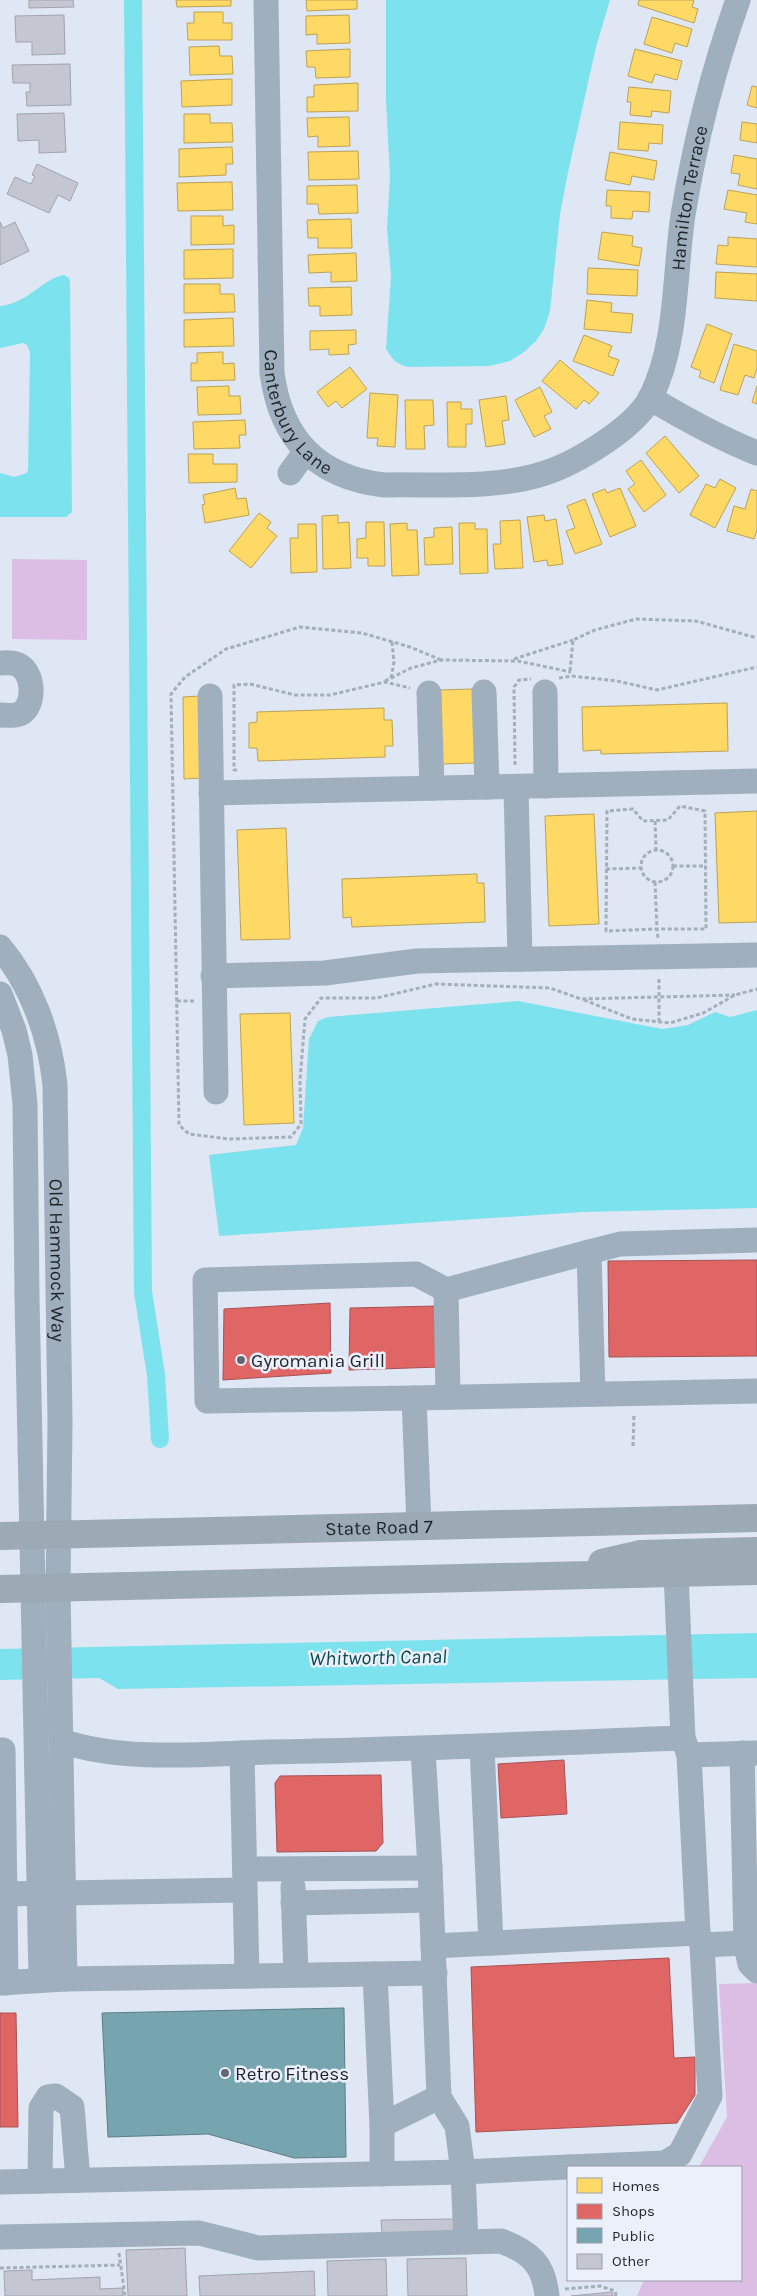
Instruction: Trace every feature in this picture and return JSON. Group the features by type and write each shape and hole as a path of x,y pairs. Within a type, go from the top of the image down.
{"main road":[{"name":"State Road 7","path":"0,1536 757,1518"},
{"path":"576,1575 602,1563 641,1554 757,1551"},
{"path":"0,1589 757,1571"}],"street":[{"name":"Canterbury Lane","path":"266,0 272,373 275,395 282,416 292,435 306,451 335,472 362,483 384,485 516,481 567,464 591,452 613,436 650,398"},
{"name":"Hamilton Terrace","path":"650,398 668,339 683,216 694,155 708,94 738,0"},
{"path":"650,398 686,421 757,453"},
{"path":"290,473 306,451"},
{"path":"0,663 16,664 22,668 30,679 31,689 28,705 23,712 17,715 0,715"},
{"path":"545,684 546,786"},
{"path":"484,692 487,787"},
{"path":"429,693 432,788"},
{"path":"210,696 216,1092"},
{"path":"516,776 520,959"},
{"path":"211,792 487,787 516,776 546,786 757,782"},
{"name":"Old Hammock Way","path":"0,947 20,976 34,1003 46,1036 53,1066 60,1422 45,1535"},
{"path":"213,976 325,973 416,961 757,955"},
{"name":"Old Hammock Way","path":"0,994 14,1030 20,1055 25,1104 46,1588"},
{"path":"757,1240 620,1244 446,1290 416,1274 205,1280 207,1401 757,1391"},
{"path":"589,1252 593,1394"},
{"path":"446,1290 448,1397"},
{"path":"414,1398 419,1526"},
{"path":"593,2166 665,2163 680,2154 710,2096 686,1747 679,1682 676,1573"},
{"path":"46,1588 34,1646 51,1893 53,1979"},
{"path":"46,1588 59,1648 62,1741 51,1893"},
{"path":"62,1741 101,1750 150,1753 423,1750 482,1747 686,1747 749,1753 746,1943 750,1964 757,1971"},
{"path":"482,1747 491,1943"},
{"path":"0,1750 3,1750 3,1983 53,1979 434,1973"},
{"path":"423,1750 430,1868 439,2097 457,2126 463,2172 466,2242"},
{"path":"242,1753 247,1976"},
{"path":"3,1894 51,1893 245,1880 292,1869 430,1868"},
{"path":"292,1869 296,1975"},
{"path":"294,1903 431,1900"},
{"path":"433,1946 700,1939 746,1943"},
{"path":"375,1974 382,2125 382,2174"},
{"path":"40,2181 42,2108 48,2097 56,2096 72,2107 78,2180"},
{"path":"382,2125 439,2097"},
{"path":"0,2182 463,2172 567,2167"},
{"path":"0,2237 199,2233 258,2248 501,2241 520,2248 535,2261 552,2293"}],"path":[{"path":"510,661 573,640 595,630 636,619 696,621 757,638"},
{"path":"441,660 362,633 300,627 226,649 185,677 171,694 179,1125 189,1134 228,1139 290,1137 300,1124 300,1080 305,1019 321,998 377,998 436,984 550,988 632,1019 670,1023 703,1013 735,996 757,989"},
{"path":"570,671 573,640"},
{"path":"391,678 394,662 392,642"},
{"path":"241,771 234,770 234,685 250,684 295,695 330,695 385,682 410,668 441,660 510,661 570,671 575,676"},
{"path":"516,776 514,687 519,680 545,684 575,676 617,681 657,690 757,667"},
{"path":"385,682 429,693"},
{"path":"680,806 705,811 706,866 706,929 606,931 607,811 633,810 644,821 655,821 668,820 680,806"},
{"path":"655,821 656,850"},
{"path":"656,850 666,852 673,866 666,880 655,882 645,878 641,868 646,854 656,850"},
{"path":"673,866 706,866"},
{"path":"606,869 641,868"},
{"path":"655,882 658,944"},
{"path":"658,967 659,1022"},
{"path":"581,999 735,996"},
{"path":"177,1001 202,1001"},
{"path":"633,1446 634,1410"},
{"path":"118,2248 125,2296"},
{"path":"0,2268 120,2265"},
{"path":"552,2293 600,2286 615,2290 616,2296"}],"shaded area":[{"path":"12,559 87,560 87,640 12,639"},
{"path":"757,1983 757,2296 637,2296 644,2281 742,2281 742,2166 700,2166 727,2117 719,1984"}],"water":[{"path":"386,0 610,0 596,47 568,172 560,214 550,311 544,329 536,341 510,361 489,366 408,367 395,361 386,349 391,276 387,228 390,176 386,100"},
{"path":"64,275 69,278 70,283 72,512 66,517 0,517 0,473 14,477 27,473 28,470 30,352 27,345 23,343 0,348 0,306 19,300 56,277"},
{"path":"518,1001 662,1029 688,1025 715,1012 730,1017 757,1010 757,1208 582,1212 219,1236 209,1155 296,1145 303,1128 309,1039 318,1021 328,1017"},
{"name":"Whitworth Canal","path":"757,1633 757,1678 118,1689 99,1678 0,1680 0,1649"}],"building: Homes":[{"path":"176,0 231,0 231,6 177,7"},
{"path":"306,0 357,0 357,9 307,11"},
{"path":"639,0 694,0 692,7 698,9 694,23 638,5"},
{"path":"194,12 223,12 223,23 232,23 232,40 188,40 187,23 194,23"},
{"path":"349,15 350,43 317,44 317,34 306,35 306,16"},
{"path":"652,17 692,29 687,47 675,43 672,53 644,44"},
{"path":"219,46 220,56 232,56 233,74 190,75 189,47"},
{"path":"350,49 350,77 316,78 315,67 307,67 306,51"},
{"path":"635,49 682,61 677,80 655,74 652,83 628,76"},
{"path":"232,79 232,105 182,107 181,81"},
{"path":"358,83 358,111 307,112 307,97 314,97 314,85"},
{"path":"752,86 757,87 757,108 747,105"},
{"path":"629,87 671,91 669,113 652,111 651,117 630,115 631,102 627,102"},
{"path":"184,114 210,114 210,123 232,123 233,142 184,143"},
{"path":"349,117 350,146 318,147 318,136 308,137 307,118"},
{"path":"620,122 663,125 662,144 649,143 648,151 618,149"},
{"path":"742,122 757,124 757,143 740,140"},
{"path":"232,147 233,164 226,164 226,175 179,177 179,149"},
{"path":"358,151 359,179 309,180 308,152"},
{"path":"610,152 657,161 654,180 632,176 630,185 605,180"},
{"path":"734,155 757,159 757,189 738,185 740,174 731,173"},
{"path":"232,182 233,210 178,211 177,183"},
{"path":"357,185 358,213 319,214 318,204 307,204 307,186"},
{"path":"607,190 650,192 649,212 633,211 632,219 611,218 611,206 606,206"},
{"path":"728,190 757,195 757,224 745,222 747,213 724,209"},
{"path":"191,216 223,216 223,226 234,225 234,244 191,245"},
{"path":"351,219 352,248 318,248 318,238 308,238 307,220"},
{"path":"602,232 633,236 632,246 642,248 639,266 598,259"},
{"path":"728,237 757,239 757,267 716,264 718,245 728,246"},
{"path":"233,249 233,278 184,279 184,250"},
{"path":"356,253 357,281 331,282 331,272 309,273 308,255"},
{"path":"588,268 638,270 637,296 587,294"},
{"path":"716,272 757,274 757,301 715,298"},
{"path":"184,284 220,284 220,294 234,294 235,312 184,313"},
{"path":"351,287 352,315 320,316 320,306 309,306 308,288"},
{"path":"587,300 612,303 611,312 633,314 631,333 584,329"},
{"path":"233,318 234,346 184,347 184,320"},
{"path":"707,324 732,334 714,383 699,377 701,371 691,367"},
{"path":"356,330 356,344 348,345 349,354 329,355 329,349 310,350 310,331"},
{"path":"584,335 612,346 608,356 619,360 613,376 573,361"},
{"path":"734,344 757,351 757,368 754,378 745,375 738,395 720,390"},
{"path":"223,352 223,364 234,363 235,380 191,381 191,363 197,363 197,353"},
{"path":"560,360 599,393 589,404 584,400 576,409 542,381"},
{"path":"350,367 367,389 342,408 336,401 328,407 317,392"},
{"path":"229,386 229,396 240,396 241,414 198,415 197,387"},
{"path":"757,386 757,404 752,402"},
{"path":"540,387 552,412 544,416 551,429 534,437 515,400"},
{"path":"370,393 398,395 395,447 377,446 378,438 367,438"},
{"path":"506,396 509,420 502,421 505,444 486,447 479,400"},
{"path":"405,400 433,400 434,425 424,426 425,449 406,449"},
{"path":"447,402 461,402 461,409 472,409 472,424 466,424 466,447 448,447"},
{"path":"245,420 246,435 239,435 240,448 194,449 193,422"},
{"path":"665,436 699,476 679,493 646,453"},
{"path":"188,454 213,454 213,464 237,464 237,482 189,483"},
{"path":"641,460 666,495 644,512 628,489 635,484 626,471"},
{"path":"720,479 736,488 715,528 690,515 706,484 715,488"},
{"path":"235,488 237,499 246,498 249,515 205,523 202,505 205,504 203,495"},
{"path":"620,488 636,526 610,537 592,494 605,489 607,493"},
{"path":"751,489 757,491 757,530 754,539 727,531 734,506 745,509"},
{"path":"585,499 602,544 575,554 566,531 575,528 567,506"},
{"path":"259,513 271,522 267,528 277,536 251,568 229,551"},
{"path":"338,515 338,523 349,522 351,568 323,569 322,516"},
{"path":"544,515 545,521 556,519 563,564 548,566 547,560 534,562 527,517"},
{"path":"520,520 523,568 495,569 493,544 501,544 500,521"},
{"path":"366,522 384,522 385,566 368,566 368,558 357,558 357,539 366,538"},
{"path":"407,523 407,530 417,530 419,575 392,576 390,524"},
{"path":"459,523 475,523 475,529 487,529 488,573 460,574"},
{"path":"298,524 316,524 317,572 291,573 290,538 298,538"},
{"path":"452,527 453,564 425,565 424,538 434,537 434,528"},
{"path":"473,689 475,763 442,764 440,690"},
{"path":"200,696 202,778 184,779 183,697"},
{"path":"727,703 728,751 601,754 601,750 583,751 582,707"},
{"path":"384,708 384,720 392,720 393,746 385,746 385,757 258,761 257,748 249,748 249,723 257,722 257,712"},
{"path":"757,811 757,922 719,923 715,813"},
{"path":"594,814 599,924 549,926 545,816"},
{"path":"286,828 290,939 241,940 237,830"},
{"path":"477,874 477,883 484,883 485,922 352,927 351,917 343,918 342,879"},
{"path":"290,1013 294,1123 244,1125 240,1014"}],"building: Shops":[{"path":"757,1260 757,1356 609,1357 608,1261"},
{"path":"330,1303 331,1373 223,1380 224,1309"},
{"path":"437,1306 440,1367 349,1370 350,1308"},
{"path":"564,1760 567,1814 501,1818 498,1764"},
{"path":"381,1775 383,1843 376,1851 277,1852 275,1783 280,1776"},
{"path":"669,1958 674,2058 695,2057 695,2095 677,2123 476,2132 471,1967"},
{"path":"0,2013 16,2013 18,2127 0,2127"}],"building: Public":[{"name":"Retro Fitness","path":"344,2008 346,2157 294,2158 208,2134 108,2137 102,2013"}],"building: Other":[{"path":"29,0 73,0 74,7 29,8"},
{"path":"64,15 65,54 32,55 32,42 16,42 15,16"},
{"path":"70,64 71,105 27,106 26,92 30,92 30,83 13,83 12,65"},
{"path":"64,113 66,152 39,153 39,140 18,141 17,114"},
{"path":"37,164 78,183 70,201 58,195 49,213 7,194 15,177 31,184 35,176 32,175"},
{"path":"0,222 3,228 15,222 29,251 0,265"},
{"path":"454,2219 454,2232 382,2233 381,2220"},
{"path":"185,2248 187,2296 128,2296 126,2250"},
{"path":"466,2258 467,2296 408,2296 407,2259"},
{"path":"386,2259 387,2296 328,2296 327,2261"},
{"path":"32,2270 32,2280 100,2277 100,2289 123,2288 123,2296 5,2296 4,2271"},
{"path":"314,2271 315,2296 200,2296 199,2276"},
{"path":"612,2292 613,2296 571,2296"}],"waterway":[{"path":"133,0 143,1292 156,1375 160,1439"}],"place":[{"name":"Gyromania Grill","path":"241,1360"},
{"name":"Retro Fitness","path":"225,2073"}]}
